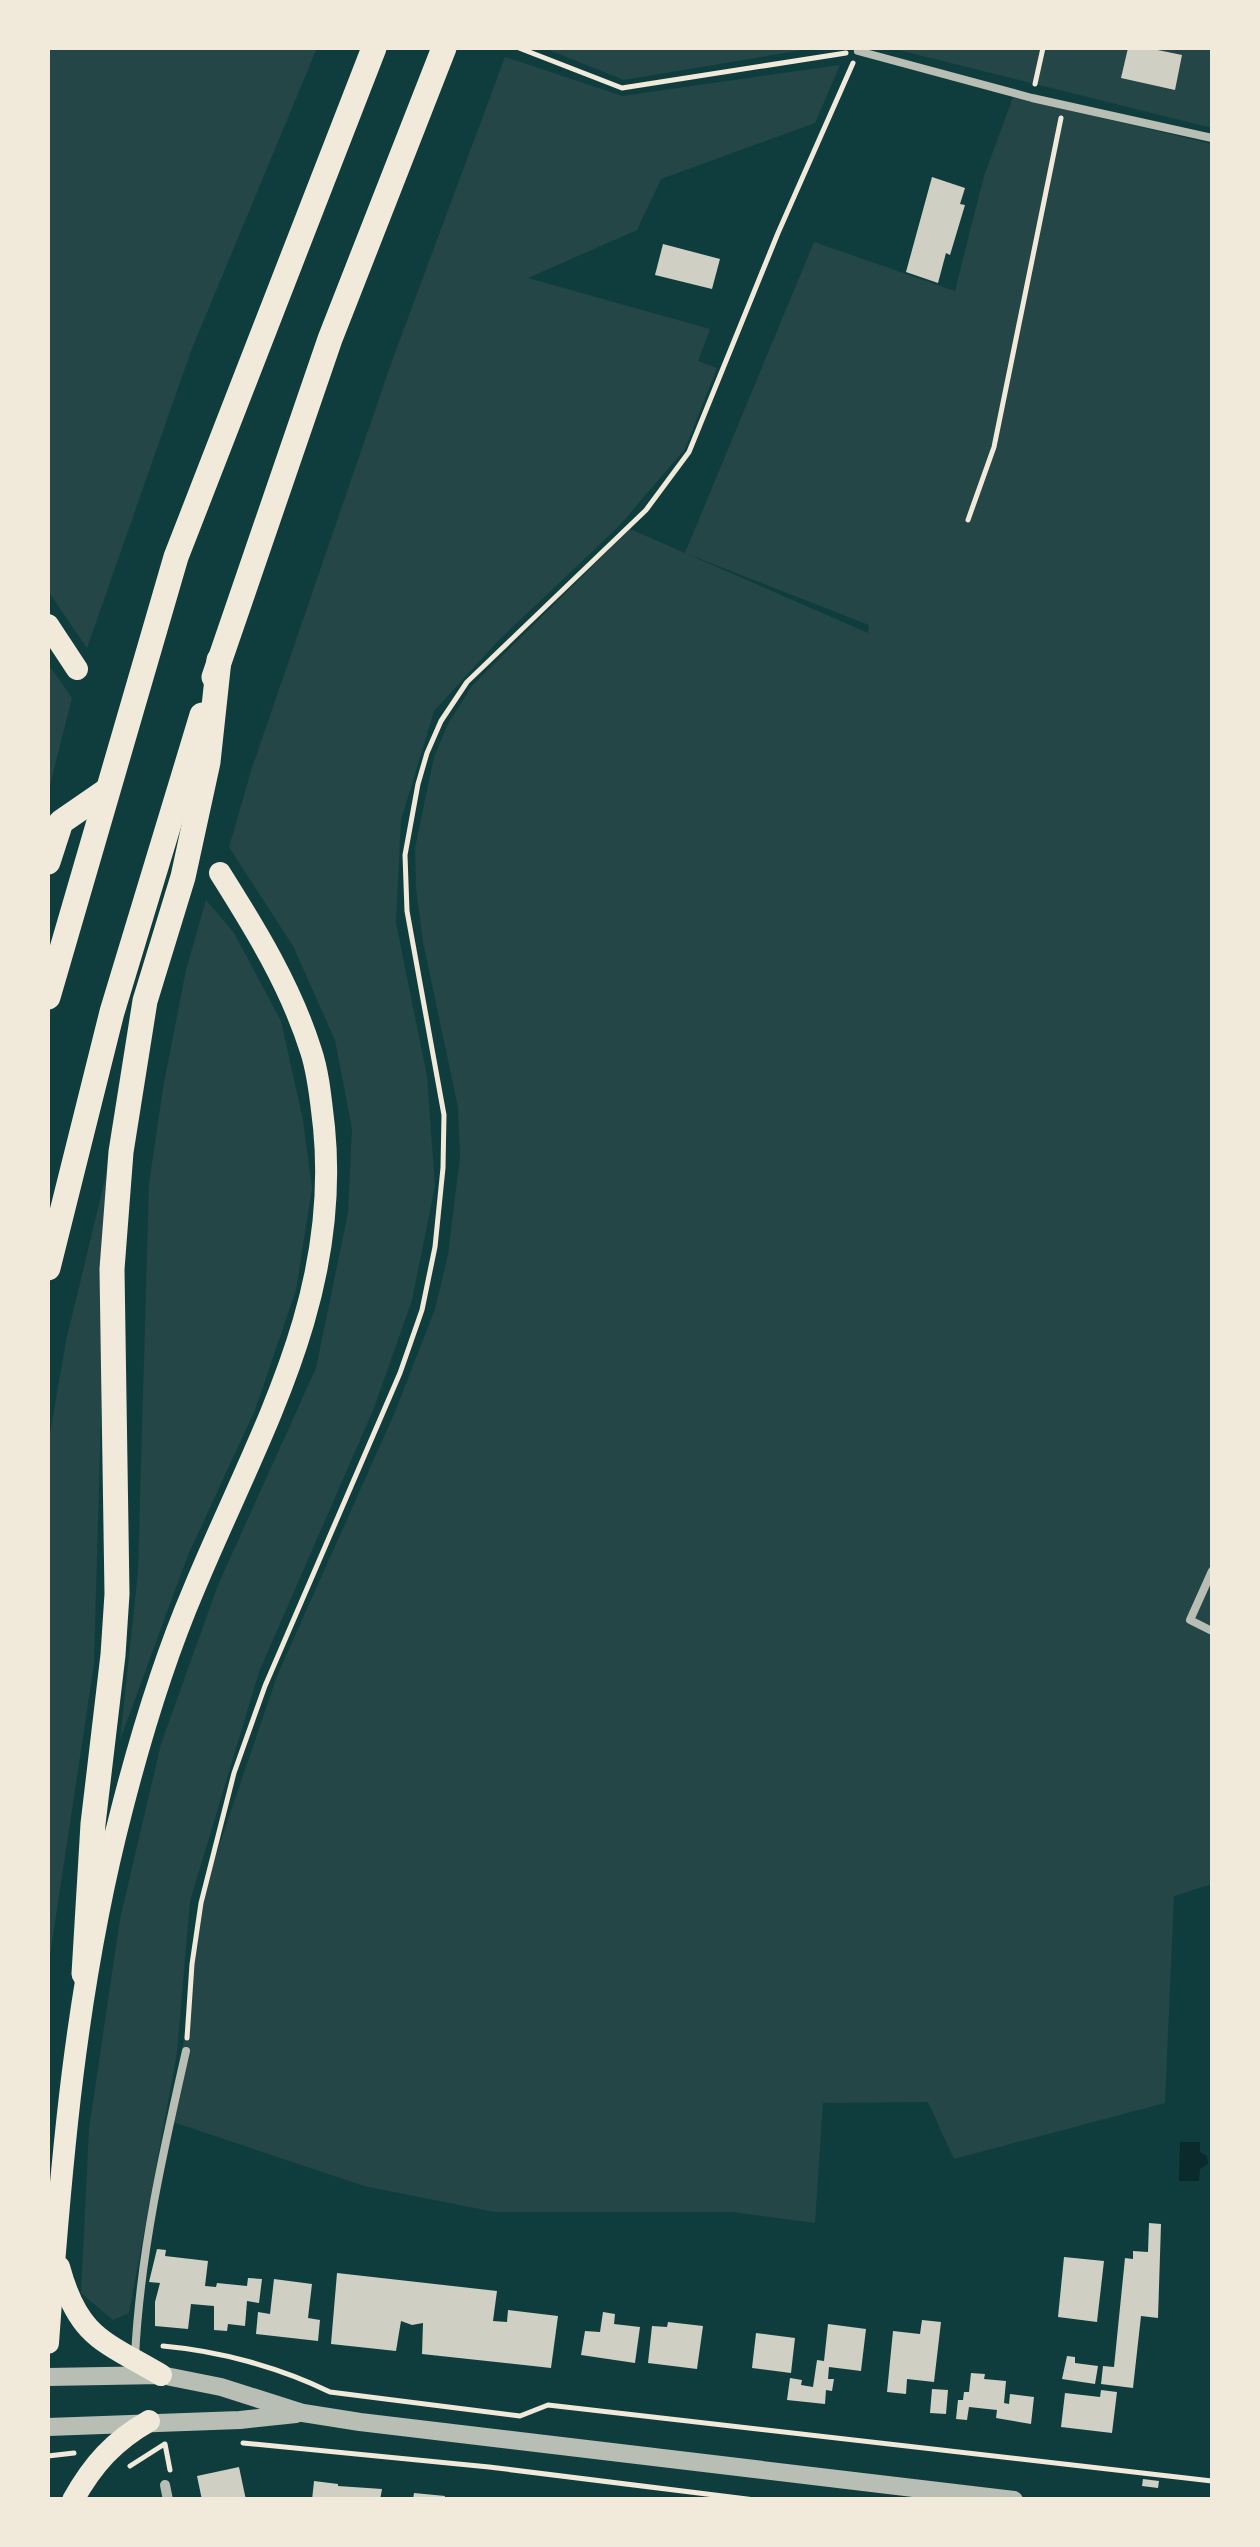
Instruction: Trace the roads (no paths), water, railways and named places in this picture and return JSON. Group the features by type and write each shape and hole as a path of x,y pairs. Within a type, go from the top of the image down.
{"highway":[{"path":"48,997 176,557 374,48"},
{"path":"48,1268 112,1012 219,660 330,339 444,48"},
{"path":"84,1974 93,1824 113,1655 116,1594 112,1269 121,1152 145,1002 183,877 208,762 219,660"},
{"path":"48,862 61,822 106,791"}],"main road":[{"path":"48,625 76,668"},
{"path":"48,2343 65,2118 84,1974 121,1810 193,1590 292,1364 312,1301 323,1240 329,1176 312,1054 291,996 266,946 220,873"},
{"path":"54,2250 67,2298 86,2328 135,2348 161,2375"},
{"path":"73,2500 105,2452 149,2421"}],"street":[{"path":"48,2377 161,2375 222,2387 302,2413 1014,2500"},
{"path":"48,2427 240,2420 302,2413"},
{"path":"165,2485 168,2500"}],"lane":[{"path":"858,51 1032,98 1212,138"},
{"path":"1212,1571 1190,1620 1212,1631"},
{"path":"135,2348 142,2271 186,2051"}]}
